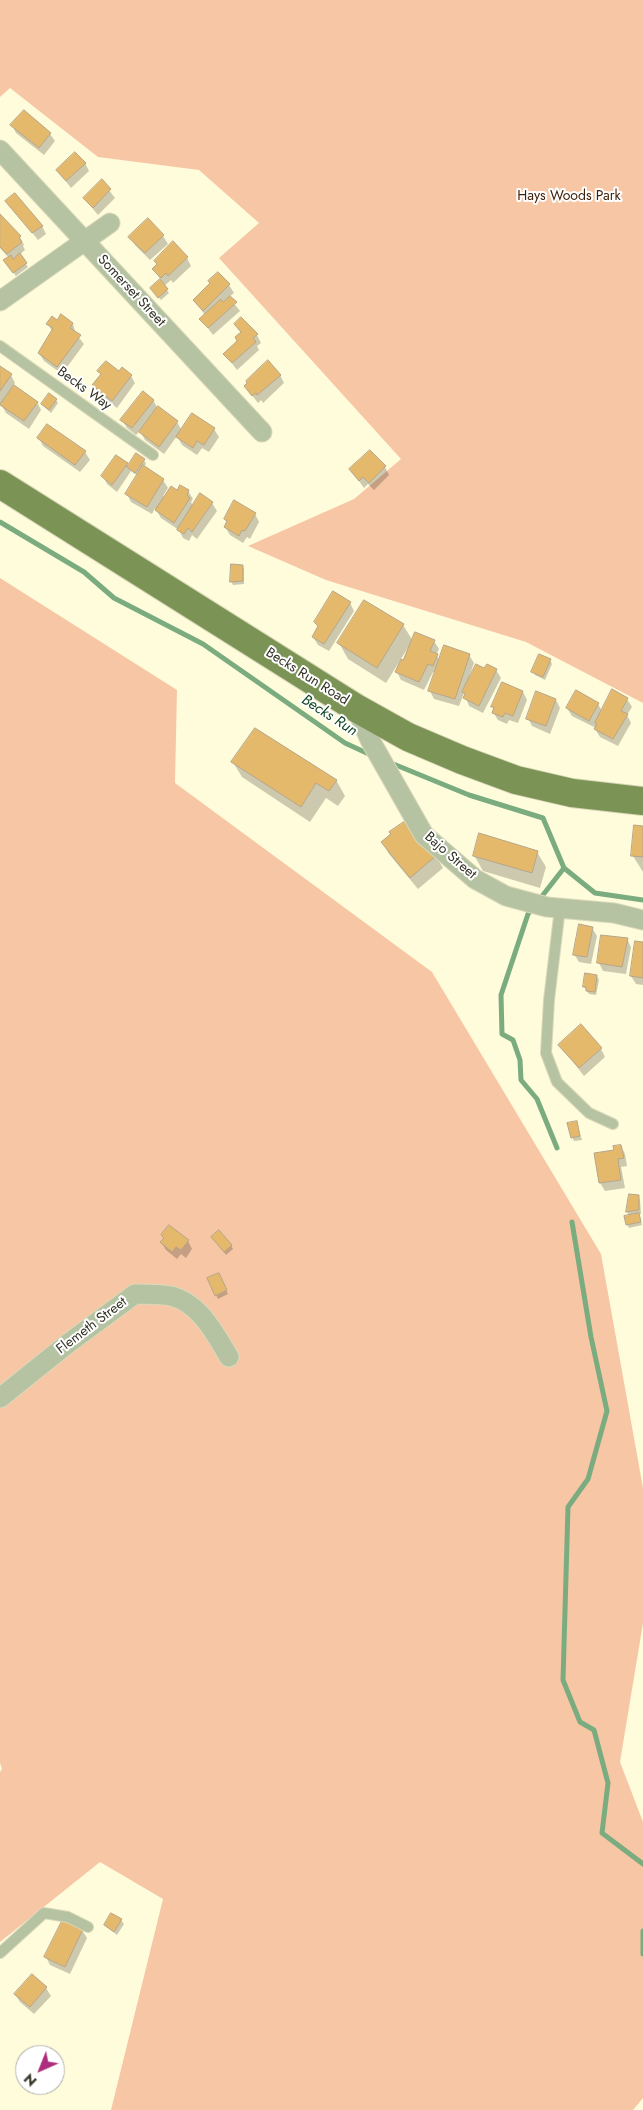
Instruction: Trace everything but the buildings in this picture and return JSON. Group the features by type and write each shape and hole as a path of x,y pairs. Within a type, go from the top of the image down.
{"main road":[{"name":"Becks Run Road","path":"0,484 356,708 408,736 462,760 516,780 572,793 643,801"}],"street":[{"name":"Somerset Street","path":"0,150 262,432"},
{"path":"0,301 110,223"},
{"name":"Bajo Street","path":"356,708 370,740 424,835 475,879 506,896 524,902 553,908 614,913 643,920"},
{"name":"Flemeth Street","path":"0,1398 66,1345 135,1294 171,1296 192,1306 212,1327 229,1357"}],"lane":[{"name":"Becks Way","path":"0,346 153,455"},
{"path":"553,908 546,1053 557,1082 589,1113 613,1124"},
{"path":"0,1953 44,1913 68,1917 88,1927"}],"green space":[{"name":"Hays Woods Park","path":"0,0 643,0 643,703 526,642 326,580 248,546 354,499 401,459 219,258 259,223 199,170 98,157 10,88 0,97"},
{"path":"0,578 177,690 175,783 432,972 601,1254 643,1488 643,1623 620,1762 643,1822 643,2098 633,2110 111,2110 163,1899 100,1862 0,1942 0,1772 2,1769 0,1763"}],"waterway":[{"name":"Becks Run","path":"0,522 84,572 114,598 203,644 345,743 371,755"},
{"name":"Becks Run","path":"391,763 469,795 543,818 564,868 595,893 643,900"},
{"path":"539,900 564,868"},
{"path":"534,907 528,914 501,995 502,1034 513,1040 520,1060 521,1080 537,1099 557,1148"},
{"path":"572,1222 591,1337 607,1411 588,1479 568,1507 563,1680 580,1722 594,1730 608,1783 602,1833 643,1864"},
{"path":"643,1931 643,1954"}]}
